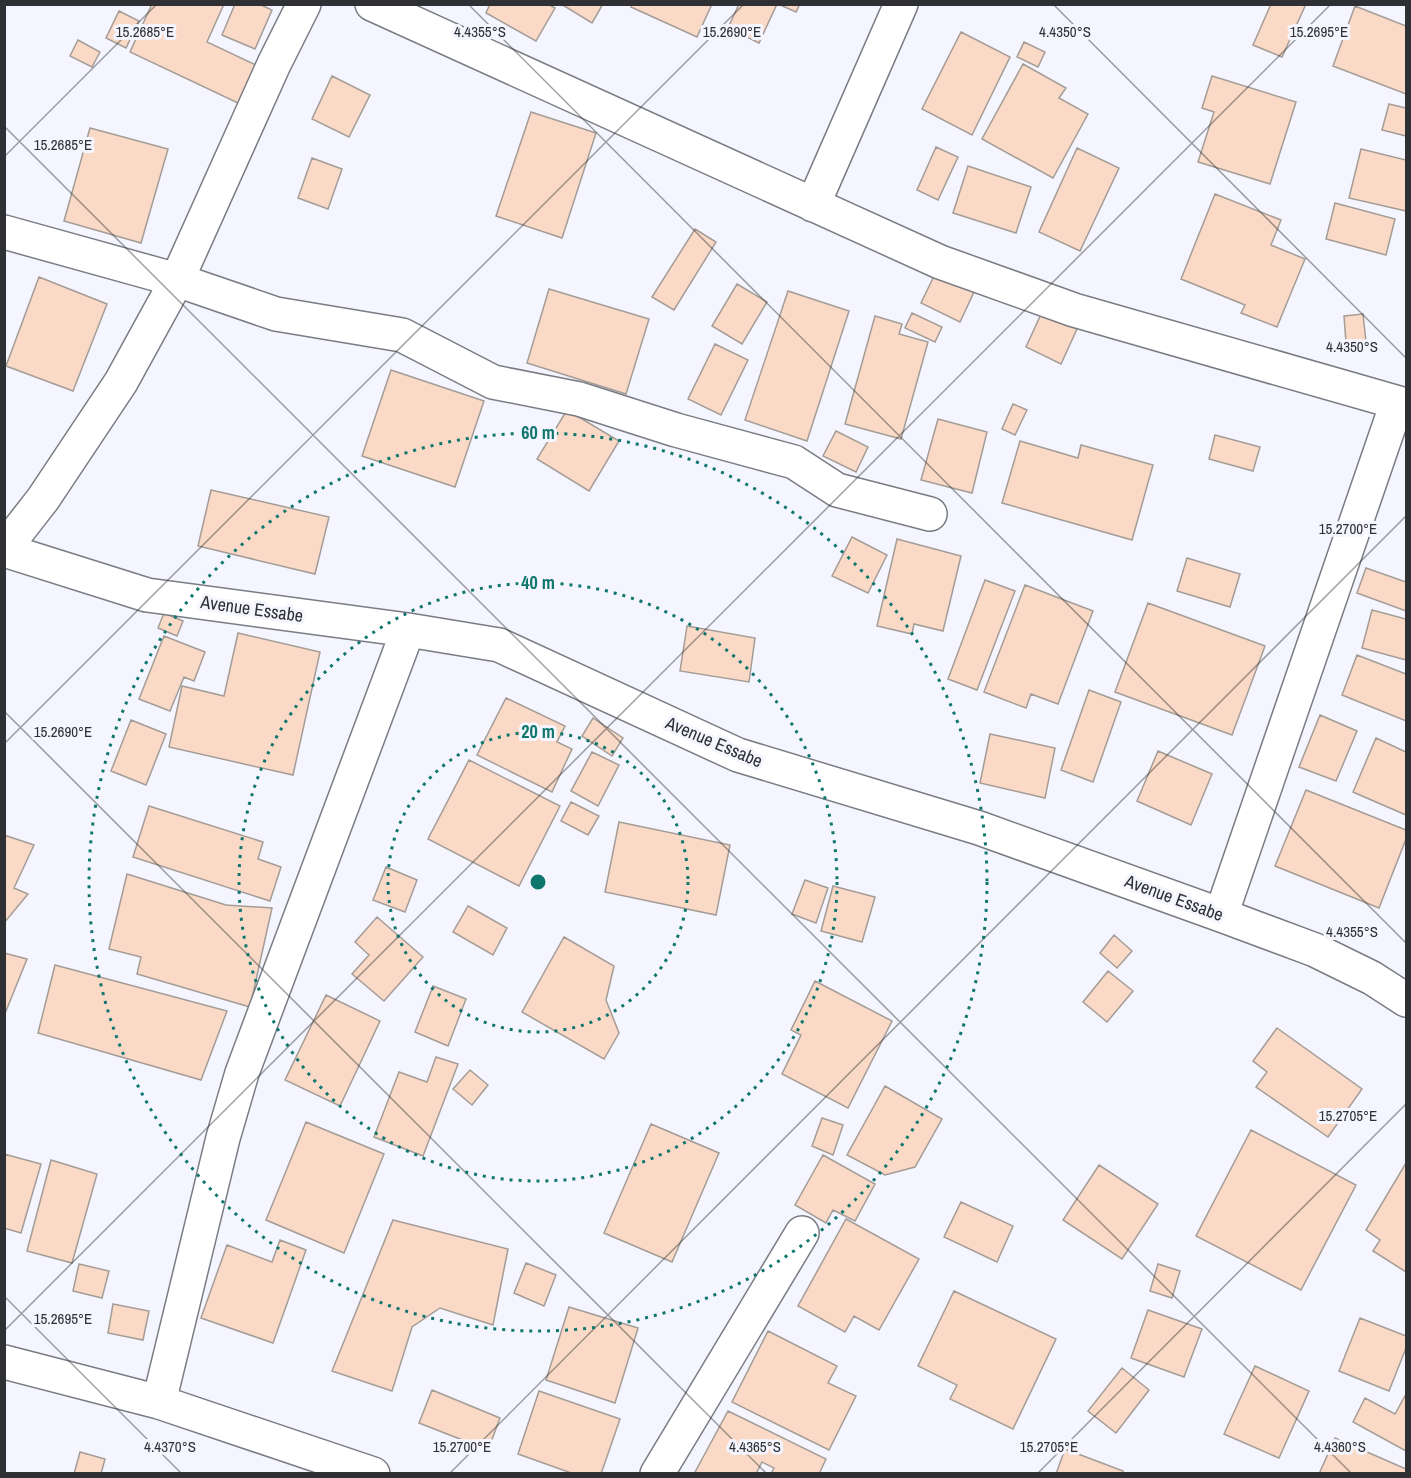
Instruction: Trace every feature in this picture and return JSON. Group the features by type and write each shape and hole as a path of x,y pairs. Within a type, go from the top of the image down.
{"street":[{"path":"4,550 43,499 121,382 177,280 303,4"},
{"path":"372,4 940,262 1074,310 1402,404 1221,915"},
{"path":"813,205 901,4"},
{"path":"4,232 177,280 276,314 402,335 493,382 579,399 676,430 794,462 837,490 930,514"},
{"name":"Avenue Essabe","path":"4,550 147,595 408,630 499,645 738,755 979,828 1221,915 1315,950 1372,978 1407,1000"},
{"path":"159,1402 223,1138 242,1073 408,630"},
{"path":"657,1473 802,1233"},
{"path":"4,1362 159,1402 373,1473"}],"building":[{"path":"152,4 224,4 207,42 256,65 238,103 130,52"},
{"path":"235,4 259,4 272,10 255,49 222,35"},
{"path":"490,4 548,4 555,8 536,41 486,13"},
{"path":"561,4 603,4 592,23"},
{"path":"632,4 712,4 697,37 631,7"},
{"path":"739,4 777,4 759,43 728,28"},
{"path":"778,4 800,4 796,12"},
{"path":"1271,4 1306,4 1282,57 1253,45"},
{"path":"1355,6 1406,26 1406,94 1333,66"},
{"path":"119,11 139,21 126,48 106,38"},
{"path":"961,32 1010,57 972,135 922,109"},
{"path":"78,40 100,52 92,67 70,56"},
{"path":"1024,42 1045,52 1038,67 1017,57"},
{"path":"1023,64 1066,88 1059,98 1088,114 1053,178 982,139"},
{"path":"332,76 370,95 349,137 312,119"},
{"path":"1212,76 1296,102 1270,184 1198,162 1214,112 1202,108"},
{"path":"1389,104 1406,108 1406,136 1382,130"},
{"path":"531,112 596,133 562,238 496,216"},
{"path":"90,128 168,149 141,243 64,221"},
{"path":"936,147 958,157 938,200 917,190"},
{"path":"1077,148 1119,168 1080,251 1039,232"},
{"path":"1361,149 1406,160 1406,211 1349,198"},
{"path":"312,158 342,169 328,209 298,198"},
{"path":"968,166 1031,187 1016,233 953,213"},
{"path":"1215,194 1281,220 1271,245 1305,259 1277,327 1241,313 1245,305 1181,279"},
{"path":"1335,203 1395,219 1386,255 1326,239"},
{"path":"695,229 716,242 674,310 652,297"},
{"path":"935,274 974,292 960,322 921,303"},
{"path":"39,277 107,304 73,391 6,366"},
{"path":"737,284 767,302 742,344 712,326"},
{"path":"549,289 649,319 626,394 527,363"},
{"path":"788,291 849,311 807,441 745,420"},
{"path":"1042,312 1077,329 1061,364 1026,347"},
{"path":"912,313 942,327 935,342 905,328"},
{"path":"1363,314 1366,342 1346,343 1344,316"},
{"path":"875,316 902,324 899,334 928,342 901,439 845,424"},
{"path":"715,344 748,360 721,415 688,399"},
{"path":"391,370 484,401 455,487 362,456"},
{"path":"1013,404 1027,410 1015,435 1002,429"},
{"path":"567,410 619,441 589,491 537,459"},
{"path":"938,419 987,432 972,493 921,480"},
{"path":"836,431 868,447 856,472 823,456"},
{"path":"1215,435 1260,447 1253,471 1209,459"},
{"path":"1020,441 1078,458 1081,445 1153,465 1132,540 1002,503"},
{"path":"211,490 329,517 315,574 198,546"},
{"path":"852,537 887,555 868,593 832,576"},
{"path":"897,539 961,556 943,631 914,624 912,634 877,626"},
{"path":"1187,558 1240,574 1230,607 1177,591"},
{"path":"1366,568 1406,582 1406,611 1357,593"},
{"path":"985,580 1015,591 977,690 948,679"},
{"path":"1025,585 1093,611 1058,704 1031,694 1026,708 984,692"},
{"path":"1148,603 1265,646 1232,735 1115,692"},
{"path":"1372,610 1406,619 1406,660 1362,648"},
{"path":"164,613 183,621 177,636 158,628"},
{"path":"687,626 755,638 749,682 680,671"},
{"path":"238,633 320,652 293,775 169,747 182,686 224,696"},
{"path":"164,636 205,652 194,681 184,677 170,711 139,699"},
{"path":"1357,655 1406,674 1406,721 1342,695"},
{"path":"1089,690 1121,702 1093,782 1061,770"},
{"path":"506,698 565,726 557,742 572,749 552,792 477,755"},
{"path":"1320,715 1357,731 1336,781 1299,767"},
{"path":"593,718 623,738 612,756 582,736"},
{"path":"131,720 166,734 146,785 111,771"},
{"path":"990,734 1055,748 1045,798 980,783"},
{"path":"1376,738 1406,752 1406,815 1353,792"},
{"path":"1158,751 1212,774 1191,825 1137,801"},
{"path":"592,752 619,765 598,806 571,791"},
{"path":"469,760 560,806 519,886 428,839"},
{"path":"1306,790 1406,830 1406,839 1379,908 1275,866"},
{"path":"571,802 599,816 588,835 561,821"},
{"path":"149,806 263,842 258,859 281,867 270,901 133,857"},
{"path":"619,822 730,845 716,915 605,892"},
{"path":"4,835 34,845 14,888 28,894 4,923"},
{"path":"386,867 417,880 405,912 373,900"},
{"path":"127,874 226,905 272,908 250,1007 137,974 141,957 109,949"},
{"path":"805,880 828,888 816,923 792,914"},
{"path":"833,886 875,897 862,942 821,931"},
{"path":"468,906 507,928 493,955 453,932"},
{"path":"377,917 423,957 384,1001 352,974 369,955 355,942"},
{"path":"1114,935 1132,951 1117,968 1100,953"},
{"path":"564,937 614,966 606,1000 619,1033 604,1059 522,1012"},
{"path":"4,953 27,959 4,1016"},
{"path":"55,965 227,1011 201,1080 38,1033"},
{"path":"1108,971 1133,991 1107,1022 1083,1002"},
{"path":"815,981 892,1021 848,1108 782,1074 801,1035 791,1030"},
{"path":"433,986 466,999 448,1046 415,1032"},
{"path":"326,995 380,1021 340,1106 285,1080"},
{"path":"1277,1028 1362,1089 1328,1137 1256,1087 1267,1072 1253,1061"},
{"path":"436,1057 458,1064 423,1156 374,1137 399,1072 427,1082"},
{"path":"470,1070 488,1085 472,1105 453,1089"},
{"path":"885,1086 942,1119 915,1167 885,1175 847,1155"},
{"path":"822,1118 843,1125 833,1155 812,1146"},
{"path":"306,1122 384,1154 344,1253 266,1220"},
{"path":"651,1124 719,1153 672,1262 604,1233"},
{"path":"1251,1130 1356,1185 1301,1290 1196,1236"},
{"path":"4,1154 41,1164 21,1233 4,1228"},
{"path":"823,1155 875,1184 855,1221 833,1210 826,1223 795,1205"},
{"path":"51,1160 97,1174 72,1263 27,1251"},
{"path":"1406,1163 1406,1272 1373,1251 1380,1240 1366,1230"},
{"path":"1099,1165 1158,1204 1122,1259 1063,1220"},
{"path":"961,1202 1013,1226 997,1262 944,1237"},
{"path":"846,1219 919,1259 879,1330 854,1316 845,1332 798,1306"},
{"path":"393,1220 508,1249 493,1325 440,1308 412,1327 392,1391 332,1371"},
{"path":"280,1240 306,1250 273,1343 201,1318 227,1245 272,1262"},
{"path":"526,1263 556,1275 544,1306 514,1293"},
{"path":"79,1264 109,1271 102,1298 73,1291"},
{"path":"1158,1264 1180,1271 1172,1298 1150,1291"},
{"path":"954,1291 1056,1339 1013,1429 950,1399 957,1385 918,1366"},
{"path":"113,1304 149,1311 143,1340 108,1333"},
{"path":"569,1307 638,1328 615,1403 546,1380"},
{"path":"1148,1310 1202,1329 1184,1377 1131,1358"},
{"path":"1360,1318 1406,1336 1406,1348 1389,1391 1339,1371"},
{"path":"768,1331 837,1366 828,1383 856,1396 829,1450 732,1402"},
{"path":"1255,1366 1309,1391 1279,1458 1224,1434"},
{"path":"1122,1368 1149,1390 1116,1433 1088,1411"},
{"path":"432,1390 500,1418 488,1450 419,1423"},
{"path":"539,1391 620,1419 601,1474 574,1474 518,1454"},
{"path":"1406,1394 1406,1451 1353,1422 1365,1398 1395,1414"},
{"path":"728,1411 826,1459 819,1474 771,1474 774,1468 762,1462 756,1474 694,1474"},
{"path":"1335,1438 1406,1469 1406,1474 1319,1474"},
{"path":"1065,1449 1123,1471 1123,1474 1056,1474"},
{"path":"80,1452 105,1459 101,1474 74,1474"}]}
